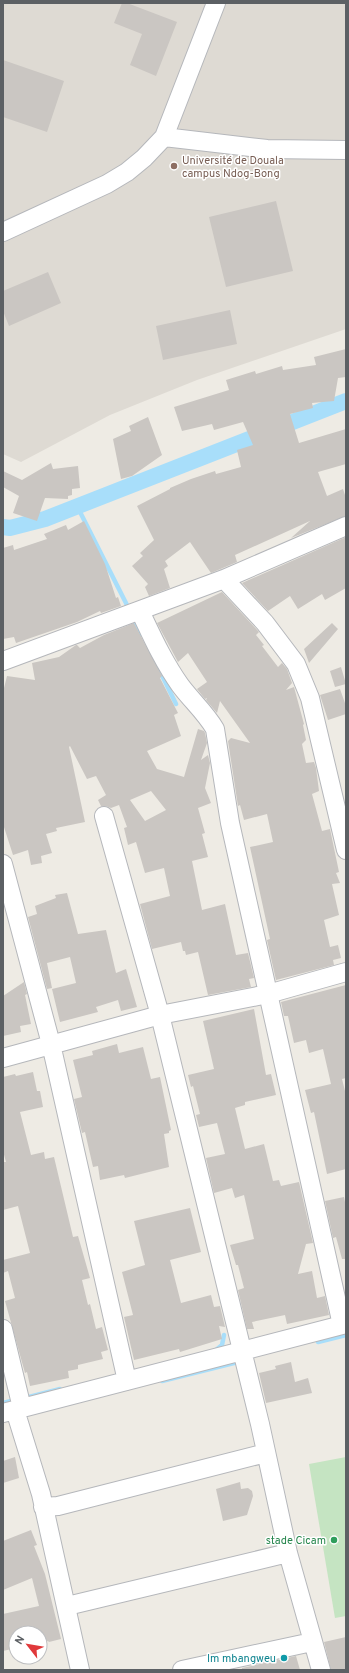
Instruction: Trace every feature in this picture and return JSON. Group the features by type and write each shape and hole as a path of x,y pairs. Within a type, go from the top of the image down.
{"street":[{"path":"3,232 114,180 127,172 144,158 164,137 216,3"},
{"path":"164,137 267,149 346,150"},
{"path":"3,661 224,579 346,526"},
{"path":"224,579 265,623 296,664 310,698 346,850"},
{"path":"13,1410 344,1325 230,823 215,729 162,659 140,610"},
{"path":"104,816 160,1015 266,1453 288,1553 321,1670"},
{"path":"3,864 51,1044 127,1381"},
{"path":"3,1058 160,1015 268,994 346,972"},
{"path":"3,1330 13,1410 43,1507 67,1606 80,1670"},
{"path":"43,1507 66,1504 266,1453"},
{"path":"67,1606 288,1553"},
{"path":"182,1670 312,1642"}],"shaded area":[{"name":"Université de Douala campus Ndog-Bong","path":"3,3 346,3 346,329 197,380 110,415 21,462 3,454"}],"green space":[{"name":"stade Cicam","path":"346,1457 346,1616 335,1618 309,1464"}],"building":[{"path":"122,3 127,3 177,22 156,76 130,65 142,34 114,23"},
{"path":"3,60 64,81 47,132 3,117"},
{"path":"276,201 293,271 226,287 209,217"},
{"path":"48,272 61,303 9,326 3,311 3,291"},
{"path":"230,310 237,344 163,360 156,326"},
{"path":"346,349 346,377 338,378 334,401 312,403 313,408 290,414 299,443 346,429 346,464 318,472 327,496 343,489 346,498 346,516 291,538 310,521 235,555 237,562 211,573 190,542 165,561 168,566 164,569 170,588 149,596 145,587 148,584 132,566 143,556 140,553 154,540 137,506 170,488 191,479 215,471 216,474 241,467 237,450 253,445 243,422 214,430 212,424 182,431 174,407 229,390 226,380 255,371 256,374 282,366 283,370 316,365 314,357"},
{"path":"148,417 162,455 132,476 121,479 113,439 131,431 129,426"},
{"path":"51,463 53,469 78,466 80,488 72,489 72,495 68,496 68,499 45,498 37,521 13,513 19,496 3,487 3,471 22,480"},
{"path":"84,521 105,564 116,598 118,597 121,606 101,613 100,611 77,622 16,643 14,637 3,639 3,548 13,545 14,550 47,539 44,534 66,525 68,530"},
{"path":"346,537 346,588 325,600 322,594 298,609 290,596 268,611 242,583"},
{"path":"222,592 259,632 256,635 264,645 262,646 278,667 282,663 287,669 292,683 286,690 294,687 304,724 306,740 302,744 306,763 314,762 316,768 319,791 312,794 322,831 330,829 339,872 336,873 340,883 332,884 339,915 324,920 330,947 338,945 341,958 333,960 334,965 276,980 267,940 270,939 250,847 273,842 267,814 244,820 240,805 238,806 228,741 231,738 250,743 220,701 217,713 206,700 207,698 205,699 197,689 207,682 188,653 178,662 157,623"},
{"path":"134,623 162,676 160,678 178,713 174,715 181,736 147,751 157,769 184,777 198,729 204,731 205,733 207,743 201,760 208,755 210,763 205,788 211,803 198,808 205,833 202,834 208,857 192,861 202,910 225,904 236,955 248,953 254,978 249,979 251,987 208,995 198,952 186,955 185,951 183,951 181,942 152,949 140,904 170,896 164,868 145,873 136,842 128,845 124,828 127,827 119,805 111,808 101,806 98,800 106,795 96,776 87,779 70,746 85,822 56,828 57,831 46,834 52,853 41,856 42,863 31,865 28,850 13,855 3,824 3,692 7,676 35,680 32,663 59,657 76,645 80,648 104,635","holes":["151,791 166,810 145,821 130,800"]},
{"path":"332,623 338,629 309,663 304,649"},
{"path":"341,667 346,684 335,687 330,671"},
{"path":"340,689 346,706 346,714 328,720 320,695"},
{"path":"67,893 78,934 106,930 116,973 126,969 137,1007 121,1011 118,1000 96,1007 98,1012 60,1022 52,989 76,983 70,957 47,963 52,988 47,989 28,917 37,914 35,906 56,898 55,895"},
{"path":"24,982 31,1024 20,1026 21,1032 3,1036 3,996"},
{"path":"346,985 346,1078 342,1079 346,1095 346,1169 327,1174 314,1112 311,1113 305,1090 331,1084 323,1049 309,1053 306,1040 294,1043 288,1016 284,1016 281,1002"},
{"path":"254,1009 266,1075 271,1074 276,1095 245,1102 245,1105 235,1108 245,1149 264,1144 273,1181 279,1180 281,1186 299,1182 313,1243 306,1244 298,1274 312,1271 317,1298 325,1296 329,1315 287,1324 285,1315 252,1322 254,1329 247,1329 238,1290 244,1288 238,1265 236,1265 230,1245 254,1239 244,1195 235,1198 232,1188 214,1193 206,1158 225,1154 217,1123 199,1127 196,1115 200,1114 193,1086 191,1087 188,1075 214,1069 203,1021"},
{"path":"117,1044 119,1053 143,1047 151,1079 160,1077 171,1130 169,1133 164,1134 169,1167 125,1178 124,1175 100,1180 98,1166 93,1167 85,1132 82,1133 74,1099 82,1097 73,1060 93,1055 92,1051"},
{"path":"33,1072 37,1091 40,1091 43,1107 20,1112 31,1155 44,1152 45,1159 54,1157 73,1237 78,1236 90,1278 82,1280 88,1305 90,1304 96,1329 102,1327 108,1350 101,1352 103,1359 78,1365 78,1369 68,1371 69,1378 30,1386 5,1301 15,1298 8,1271 3,1273 3,1260 30,1253 18,1206 3,1210 3,1162 6,1162 3,1151 3,1077"},
{"path":"344,1197 346,1207 346,1259 342,1259 336,1237 333,1238 325,1201"},
{"path":"190,1208 201,1252 170,1260 181,1303 211,1295 214,1307 220,1306 225,1327 219,1326 222,1339 180,1352 179,1349 134,1360 124,1317 133,1315 122,1272 145,1265 134,1221"},
{"path":"291,1362 295,1382 308,1378 312,1393 266,1403 259,1373 276,1369 275,1366"},
{"path":"15,1457 19,1478 3,1483 3,1461"},
{"path":"240,1482 241,1489 248,1488 252,1491 253,1496 247,1515 223,1521 216,1489"},
{"path":"31,1530 37,1545 34,1546 45,1574 61,1639 48,1641 48,1625 8,1625 8,1650 3,1651 3,1614 39,1606 32,1578 3,1590 3,1541"},
{"path":"346,1637 346,1670 331,1670 324,1642"},
{"name":"Im mbangweu","path":"296,1656 300,1670 242,1670 242,1668"}],"waterway":[{"path":"3,527 10,528 45,519 346,401"},
{"path":"77,506 130,611"},
{"path":"133,618 141,634"},
{"path":"151,653 176,704"},
{"path":"216,1350 222,1345 224,1335"},
{"path":"318,1342 346,1335"},
{"path":"162,1381 238,1362"},
{"path":"25,1398 60,1389"},
{"path":"3,1403 15,1400"}],"place":[{"name":"Université de Douala campus Ndog-Bong","path":"174,166"},
{"name":"stade Cicam","path":"334,1540"},
{"name":"Im mbangweu","path":"284,1658"}]}
